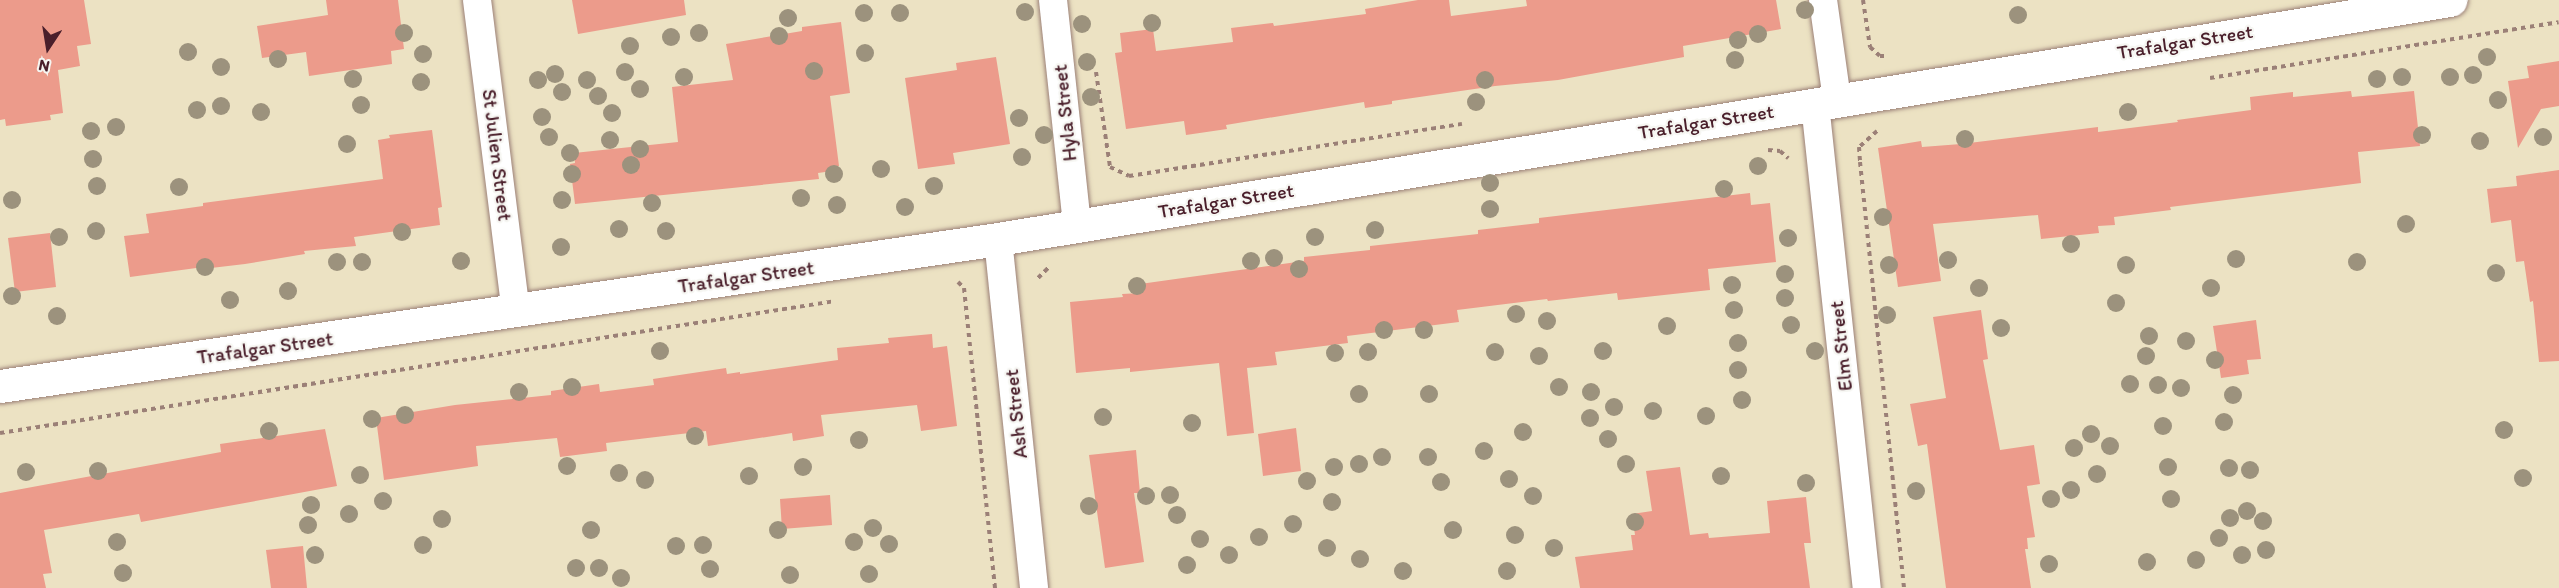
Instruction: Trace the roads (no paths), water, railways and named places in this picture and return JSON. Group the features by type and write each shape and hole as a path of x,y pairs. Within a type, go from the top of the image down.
{"main road":[{"name":"Trafalgar Street","path":"0,386 998,239 1826,102 2398,4 2450,0"}],"street":[{"name":"St Julien Street","path":"477,0 516,311"},
{"name":"Hyla Street","path":"1053,0 1077,226"},
{"name":"Elm Street","path":"1823,0 1826,102 1867,588"},
{"name":"Ash Street","path":"998,239 1034,588"}]}
